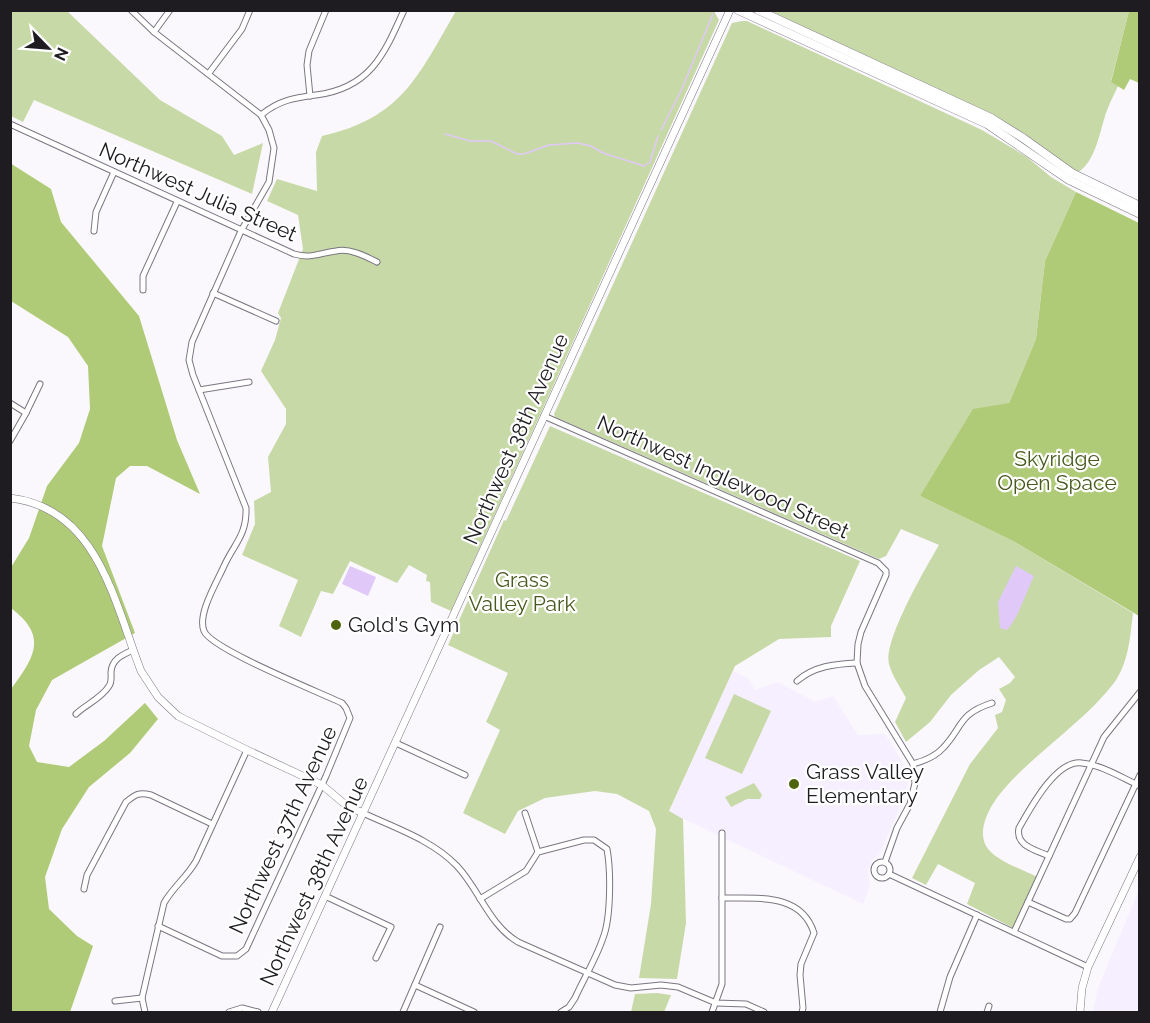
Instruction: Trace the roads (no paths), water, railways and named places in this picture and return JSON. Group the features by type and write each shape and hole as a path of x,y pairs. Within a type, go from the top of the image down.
{"main road":[{"path":"738,10 987,124 1069,180 1140,214"},
{"path":"758,10 991,118 1072,173 1140,206"}],"street":[{"path":"131,10 154,32 261,115 269,130 274,148 272,171 262,198 241,231 213,293 192,342 189,360 199,390 249,382"},
{"path":"154,32 170,10"},
{"path":"209,73 242,29 250,10"},
{"path":"310,96 307,65 309,51 326,10"},
{"path":"261,115 273,105 285,100 344,89 360,80 375,67 404,10"},
{"name":"Northwest 38th Avenue","path":"272,1012 730,10"},
{"name":"Northwest Julia Street","path":"10,124 177,202 301,256 307,257 344,250 358,253 377,262"},
{"path":"94,231 96,212 114,172"},
{"path":"143,290 143,276 177,202"},
{"path":"213,293 276,321"},
{"path":"10,441 40,384"},
{"name":"Northwest 37th Avenue","path":"158,926 222,956 237,956 246,949 349,724 349,713 342,703 221,647 204,631 202,620 206,607 228,557 239,543 247,519 243,495 199,390"},
{"path":"10,403 26,413"},
{"name":"Northwest Inglewood Street","path":"544,416 878,563 886,571 886,575 861,632 857,663"},
{"path":"10,498 40,505 54,512 74,527 87,542 98,561 149,685 165,705 191,724 322,785 348,806 437,848 458,867 504,932 510,937 586,974 623,987 661,985 678,987 716,1003 746,1004 765,1012"},
{"path":"76,714 105,692 110,685 114,662 119,656 133,650"},
{"path":"796,681 806,673 832,664 857,663 865,686 913,764 914,794 897,828 885,862"},
{"path":"1014,932 1108,731 1140,692"},
{"path":"913,764 937,754 949,741 963,719 980,707 992,703"},
{"path":"396,743 465,775"},
{"path":"145,1012 142,998 164,903 172,889 191,869 247,750"},
{"path":"1049,856 1022,842 1017,834 1051,778 1076,762 1092,764 1137,785"},
{"path":"1028,902 1066,919 1070,919 1075,914 1140,775"},
{"path":"84,889 87,875 126,802 136,793 151,795 212,824"},
{"path":"525,813 538,852"},
{"path":"712,1012 723,984 722,833"},
{"path":"480,899 526,871 538,852 584,840 594,840 607,849 609,862 607,926 575,998 569,1007 561,1012"},
{"path":"1080,1012 1082,988 1088,967 1140,857"},
{"path":"885,862 889,866 890,874 882,879 873,873 875,864 885,862"},
{"path":"890,874 1088,967"},
{"path":"325,896 391,927 376,958"},
{"path":"722,898 771,900 795,906 805,913 814,933 801,964 802,1012"},
{"path":"940,1012 950,977 977,915"},
{"path":"403,1012 440,927"},
{"path":"415,985 474,1012"},
{"path":"115,1001 142,998"},
{"path":"229,1012 242,1008 258,1012"}],"waterway":[{"path":"661,130 680,93 713,14"},
{"path":"445,134 470,141 491,141 517,154 524,154 549,145 578,143 644,166 650,162 658,136"}],"place":[{"name":"Gold's Gym","path":"336,625"},
{"name":"Grass Valley Elementary","path":"794,784"}],"park label":[{"name":"Skyridge Open Space","path":"1057,471"},
{"name":"Grass Valley Park","path":"522,592"}]}
